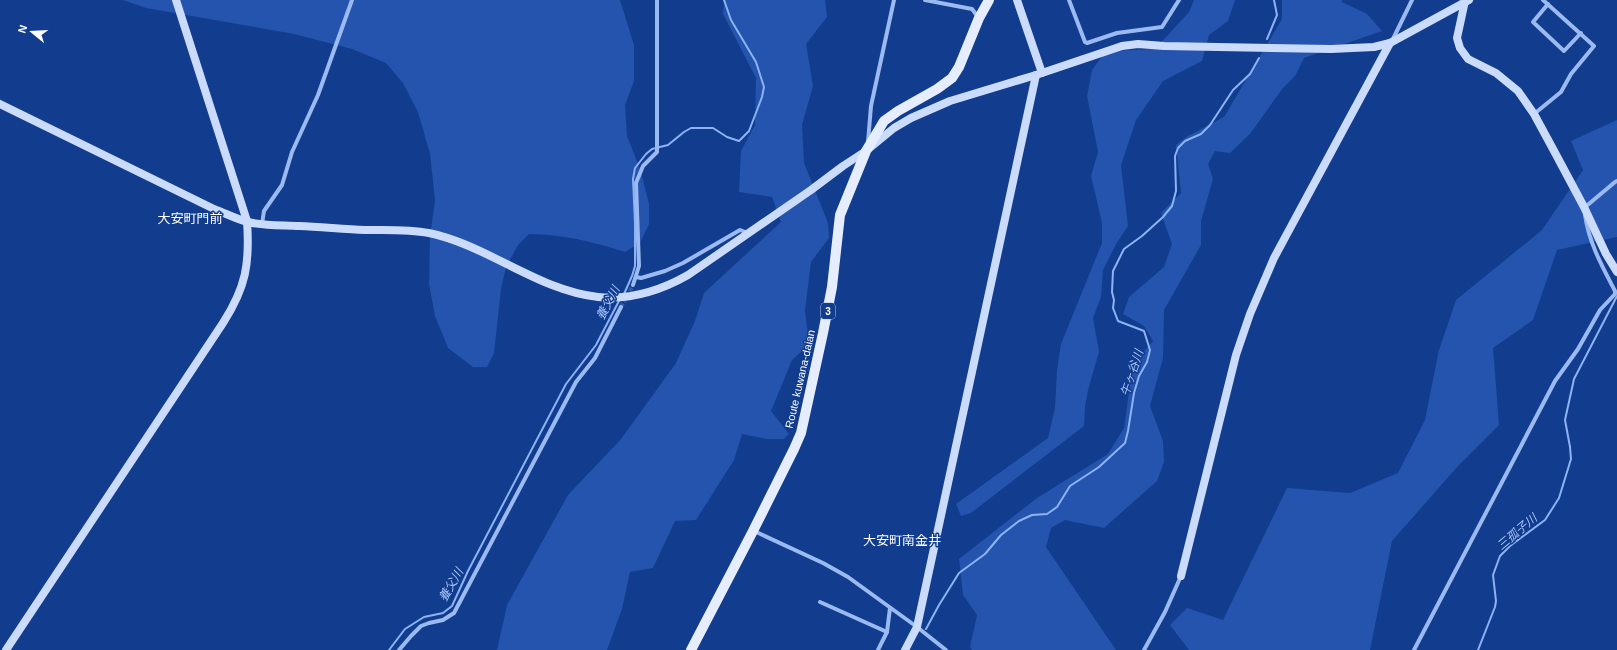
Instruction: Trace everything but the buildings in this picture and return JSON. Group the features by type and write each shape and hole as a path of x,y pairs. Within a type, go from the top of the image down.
{"main road":[{"name":"Route kuwana-daian","path":"691,650 753,531 801,433 832,287 840,215 866,151 884,121 898,110 937,89 952,78 959,67 979,18 989,0"}],"street":[{"path":"6,650 232,308 238,298 246,274 249,245 247,222 176,0"},
{"path":"262,224 264,211 282,185 292,152 318,94 352,0"},
{"path":"633,285 639,266 636,183 643,166 657,152 657,0"},
{"path":"866,151 872,106 894,0"},
{"path":"925,0 972,9 979,18"},
{"path":"905,650 917,626 1039,74 1018,0"},
{"path":"1068,0 1087,44 1117,33 1162,27 1179,0"},
{"path":"1144,650 1165,612 1181,576 1236,355 1250,314 1274,258 1412,0"},
{"path":"1534,114 1562,92 1571,74 1594,46 1543,0"},
{"path":"0,104 214,209 247,222 347,229 409,230 430,234 465,245 567,290 590,296 618,298 639,295 671,284 688,275 866,151 894,128 911,118 950,102 1122,46 1138,44 1164,46 1331,49 1374,47 1390,43 1466,1"},
{"path":"1466,1 1457,38 1460,48 1468,59 1507,80 1518,91 1534,114 1584,207 1606,254 1617,272"},
{"path":"1548,4 1533,22 1564,51 1581,33"},
{"path":"1584,207 1617,181"},
{"path":"1414,650 1555,381 1578,349 1600,310 1615,294 1615,291 1598,260 1588,233 1584,207"},
{"path":"636,277 641,278 672,268 740,230 746,235"},
{"path":"399,650 421,626 443,620 454,613 507,510 532,468 576,382 595,358 621,307"},
{"path":"753,531 823,563 848,577 917,626 946,650"},
{"path":"820,602 887,632"},
{"path":"878,650 887,632 890,608"}],"shaded area":[{"path":"123,0 620,0 634,45 634,81 625,105 627,136 640,169 649,204 649,224 640,243 625,252 578,239 529,234 518,245 506,267 501,289 494,353 487,367 473,367 448,348 435,316 429,284 430,237 435,200 430,154 418,112 403,83 386,63 352,49 294,34 146,8"},
{"path":"724,0 825,0 827,17 806,44 813,86 802,125 804,163 828,223 829,238 811,262 805,310 809,345 792,360 771,411 789,434 784,439 767,439 742,434 734,460 696,520 675,521 653,568 630,572 622,609 607,650 497,650 507,605 568,495 621,439 676,363 695,321 704,293 781,222 772,197 739,192 741,151 755,125 756,78 723,14"},
{"path":"1194,0 1235,0 1228,21 1209,35 1202,61 1163,81 1136,120 1121,165 1128,226 1116,244 1103,270 1101,297 1093,318 1099,352 1088,390 1084,426 971,513 961,516 956,504 1048,438 1055,408 1057,370 1061,344 1102,243 1102,223 1091,176 1098,152 1087,96 1092,70 1106,51 1155,49 1189,12"},
{"path":"1282,0 1342,0 1342,2 1367,14 1382,31 1304,58 1295,76 1283,88 1250,134 1230,153 1215,151 1208,164 1213,179 1201,221 1201,245 1164,310 1163,358 1150,406 1163,441 1164,462 1157,481 1104,528 1065,520 1051,528 1046,547 1116,650 972,650 970,647 977,615 963,595 959,559 1037,498 1108,454 1124,428 1133,364 1153,341 1144,326 1123,314 1129,297 1164,267 1172,244 1161,213 1181,193 1176,145 1188,136 1224,117 1282,19"},
{"path":"1617,120 1617,237 1557,250 1533,320 1493,348 1499,425 1458,466 1392,541 1370,650 1189,650 1170,625 1187,608 1223,620 1287,488 1350,493 1398,473 1425,420 1439,350 1456,300 1542,230 1583,170 1571,141"}],"waterway":[{"name":"養父川","path":"624,294 635,266 633,179 635,168 652,149 668,145 691,128 713,128 727,137 739,141 749,131 762,97 764,87 756,62 731,20 724,0"},
{"name":"午ヶ谷川","path":"1267,39 1277,15 1274,0"},
{"name":"午ヶ谷川","path":"926,629 959,573 985,554 1001,535 1019,521 1032,515 1047,514 1057,507 1070,486 1099,467 1125,443 1134,393 1139,376 1147,362 1150,350 1144,331 1118,321 1113,308 1113,271 1124,249 1142,236 1163,217 1172,206 1176,191 1175,156 1178,148 1185,141 1201,134 1210,125 1233,90 1250,74 1259,58"},
{"name":"三孤子川","path":"1478,650 1495,607 1496,601 1493,575 1500,556 1510,546 1545,520 1559,498 1571,459 1565,420 1574,379 1617,296"},
{"name":"養父川","path":"389,650 405,629 424,617 443,613 452,606 468,571 566,384 596,345 620,299"}],"tunnel":[{"path":"621,307 633,285"}],"district":[{"name":"大安町門前","path":"190,218"},
{"name":"大安町南金井","path":"902,540"}]}
